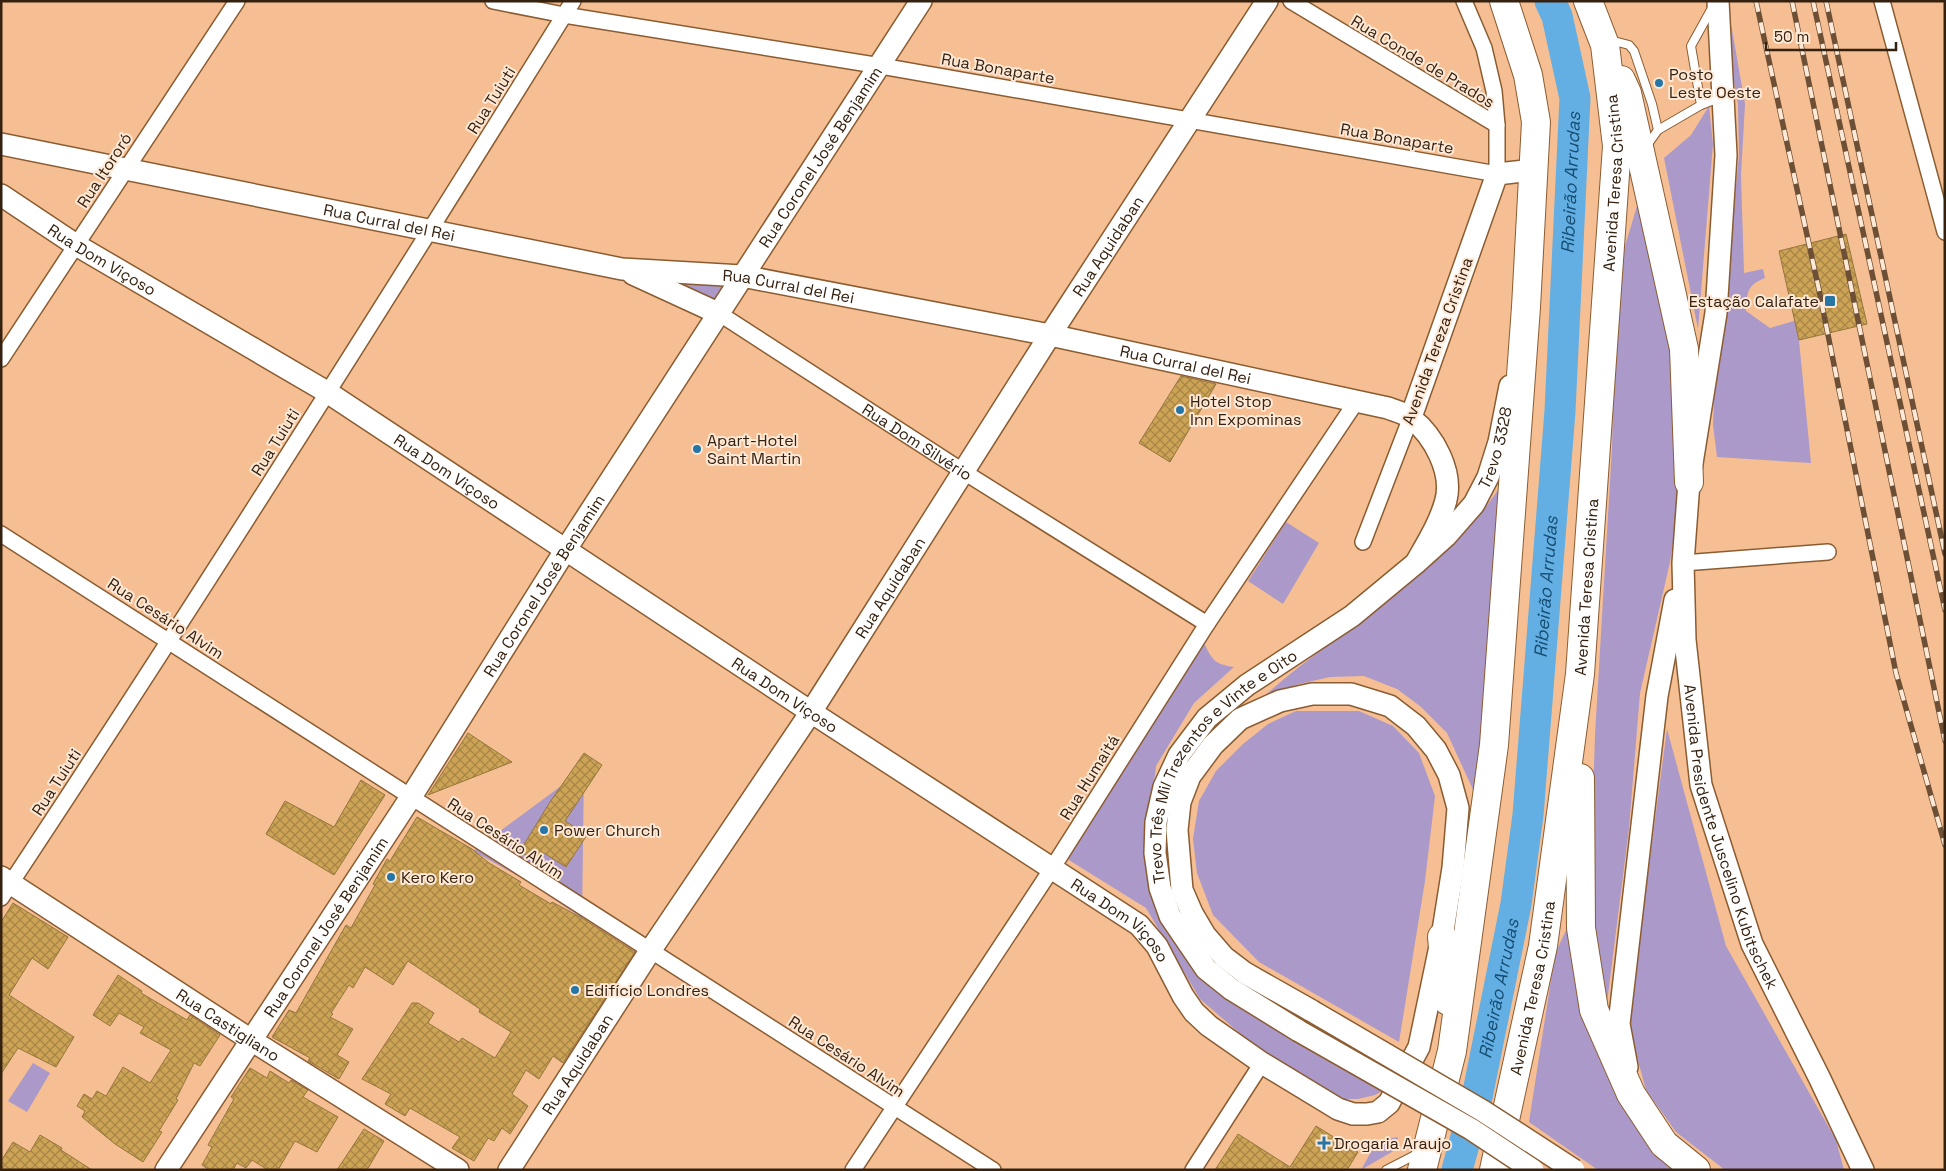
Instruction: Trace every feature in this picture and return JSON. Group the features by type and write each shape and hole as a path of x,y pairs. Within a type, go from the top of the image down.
{"highway":[{"path":"1425,1159 1452,1051 1494,746 1526,308 1536,122 1528,75 1504,1"},
{"name":"Avenida Teresa Cristina","path":"1494,1170 1543,946 1580,674 1617,146 1604,41 1588,1"},
{"path":"1604,41 1627,93 1642,108 1641,153 1609,274"},
{"path":"1641,153 1684,348 1689,482"},
{"path":"1580,674 1581,928 1594,1010 1631,1094 1664,1144 1696,1170"},
{"path":"1442,937 1452,1051"}],"street":[{"name":"Rua Itororó","path":"1,359 237,1"},
{"name":"Rua Bonaparte","path":"493,1 564,15 881,66 1191,119 1497,174"},
{"path":"546,1 564,15"},
{"name":"Rua Tuiuti","path":"4,886 170,641 432,229 573,1"},
{"name":"Rua Coronel José Benjamim","path":"166,1170 411,797 566,549 720,314 742,276 881,66 921,1"},
{"name":"Rua Aquidaban","path":"509,1170 650,951 811,712 1050,335 1267,1"},
{"name":"Rua Conde de Prados","path":"1291,1 1497,125 1497,174"},
{"path":"1464,1 1484,48 1494,91 1497,125"},
{"name":"Avenida Presidente Juscelino Kubitschek","path":"1717,1 1726,155 1716,313 1689,482 1682,563 1686,640 1701,785 1752,944 1820,1077 1863,1170"},
{"path":"1882,1 1945,232"},
{"name":"Rua Curral del Rei","path":"1,144 622,268 742,276 1050,335 1388,408 1411,417 1429,434 1446,473 1446,499 1438,524 1416,563"},
{"path":"1497,174 1533,170"},
{"name":"Avenida Tereza Cristina","path":"1362,542 1411,417 1497,174"},
{"name":"Rua Dom Viçoso","path":"1,195 76,245 327,392 811,712 1139,924 1157,946 1183,996 1194,1012 1209,1026 1262,1063 1338,1109 1353,1114 1367,1114 1378,1112 1389,1103 1419,1047 1442,937"},
{"name":"Rua Dom Silvério","path":"622,268 720,314 964,472 1207,624"},
{"name":"Trevo 3328","path":"1416,563 1446,536 1474,504 1488,477 1499,442 1526,308"},
{"name":"Rua Humaitá","path":"853,1170 893,1106 1053,867 1207,624 1356,402"},
{"name":"Rua Cesário Alvim","path":"1,534 993,1170"},
{"path":"1631,1094 1619,1024 1657,696 1682,563 1828,552"},
{"name":"Trevo Três Mil Trezentos e Vinte e Oito","path":"1416,563 1352,616 1247,685 1207,718 1179,755 1164,787 1156,822 1155,853 1160,888 1170,916 1206,969 1231,989 1299,1031 1471,1129 1534,1170"},
{"name":"Trevo Três Mil Trezentos e Vinte e Oito","path":"1442,937 1453,868 1458,808 1448,775 1436,750 1416,726 1390,706 1351,694 1312,694 1280,702 1240,719 1213,745 1190,776 1180,802 1177,830 1182,890 1192,913 1205,935 1224,956 1246,973 1483,1111 1574,1170"},
{"name":"Rua Castigliano","path":"4,886 458,1170"},
{"path":"1193,1170 1262,1063"}],"lane":[{"path":"1701,105 1691,46 1717,1"},
{"path":"1641,153 1658,130 1701,105 1724,96"},
{"path":"1642,108 1658,130"},
{"path":"1386,1170 1425,1159"}],"shaded area":[{"path":"1719,1 1727,1 1745,104 1741,175 1744,273 1763,269 1765,278 1755,283 1749,290 1746,311 1770,328 1797,320 1811,463 1717,457 1713,425 1716,352 1726,289 1739,155 1738,104"},
{"path":"1709,106 1713,144 1698,329 1664,158 1691,135"},
{"path":"1640,196 1677,347 1682,480 1670,562 1640,693 1629,828 1606,1011 1589,926 1595,735 1612,448 1616,276"},
{"path":"659,279 728,282 716,303"},
{"path":"1498,490 1504,493 1488,680 1476,775 1476,796 1447,733 1420,706 1397,689 1364,676 1330,677 1299,684 1263,697 1418,576 1474,522"},
{"path":"1286,522 1319,543 1283,604 1248,581"},
{"path":"1203,641 1214,660 1234,667 1194,703 1156,766 1149,826 1161,898 1196,956 1386,1089 1375,1095 1358,1099 1338,1099 1258,1049 1200,999 1146,908 1064,857"},
{"path":"1296,711 1359,711 1393,726 1419,753 1435,796 1425,881 1399,1042 1259,962 1213,915 1197,873 1193,839 1199,801 1216,771 1243,744 1268,724"},
{"path":"1667,729 1726,946 1836,1140 1844,1170 1725,1170 1676,1132 1646,1090 1628,1024"},
{"path":"584,769 582,918 527,881 473,851"},
{"path":"1568,926 1579,1006 1625,1102 1680,1170 1598,1170 1529,1122 1555,954"},
{"path":"33,1063 50,1073 27,1112 8,1101"},
{"path":"1398,1137 1395,1150 1361,1170 1377,1141"}],"building":[{"path":"1846,234 1867,324 1799,340 1779,251"},
{"name":"Hotel Stop Inn Expominas","path":"1181,376 1216,384 1170,462 1139,443"},
{"path":"468,733 512,762 428,795"},
{"path":"584,753 602,765 565,821 587,835 566,867 544,853 538,863 520,851 550,802"},
{"path":"361,780 385,795 334,875 266,834 285,801 334,827"},
{"path":"417,817 472,849 489,863 521,882 519,885 551,904 552,902 582,918 635,952 563,1063 553,1056 539,1079 526,1070 512,1094 528,1106 510,1134 502,1128 494,1141 488,1138 474,1161 452,1148 460,1137 410,1108 405,1116 385,1104 391,1094 362,1079 412,1003 418,1003 434,1013 428,1023 459,1042 462,1038 495,1058 511,1032 479,1012 480,1009 408,961 393,985 365,967 353,988 349,985 331,1013 333,1014 330,1017 353,1029 337,1055 349,1062 339,1079 308,1061 310,1058 272,1037 289,1010 296,1013 346,925 351,928 387,859 390,861"},
{"path":"13,903 68,937 48,969 32,958 9,995 74,1037 56,1067 18,1048 1,1074 1,922"},
{"path":"118,975 142,991 141,993 187,1020 190,1015 220,1035 200,1066 194,1063 176,1099 178,1100 159,1131 162,1132 143,1162 115,1144 82,1117 85,1111 77,1106 84,1094 92,1099 97,1091 106,1096 123,1067 150,1083 171,1050 140,1033 144,1027 119,1013 110,1026 93,1015"},
{"path":"250,1068 267,1078 270,1071 289,1083 291,1080 308,1090 303,1097 338,1117 317,1152 295,1141 278,1170 268,1170 252,1160 246,1168 237,1163 233,1170 209,1170 202,1165 212,1147 208,1145 234,1099 231,1097"},
{"name":"Drogaria Araujo","path":"1316,1126 1358,1152 1347,1170 1215,1170 1238,1134 1290,1167"},
{"path":"364,1129 384,1141 367,1170 337,1170"},
{"path":"40,1135 92,1170 1,1170 1,1161 13,1142 30,1152"}],"waterway":[{"name":"Ribeirão Arrudas","path":"1457,1170 1477,1097 1516,904 1528,815 1560,411 1575,98 1557,16 1550,1"}],"railway":[{"path":"1756,1 1819,290 1896,673 1945,845"},
{"path":"1792,1 1945,741"},
{"path":"1813,1 1945,610"},
{"path":"1826,1 1945,554"}],"place":[{"name":"Posto Leste Oeste","path":"1659,83"},
{"name":"Estação Calafate","path":"1830,301"},
{"name":"Hotel Stop Inn Expominas","path":"1180,410"},
{"name":"Apart-Hotel Saint Martin","path":"697,449"},
{"name":"Power Church","path":"544,830"},
{"name":"Kero Kero","path":"391,877"},
{"name":"Edifício Londres","path":"575,990"},
{"name":"Drogaria Araujo","path":"1324,1143"}]}
